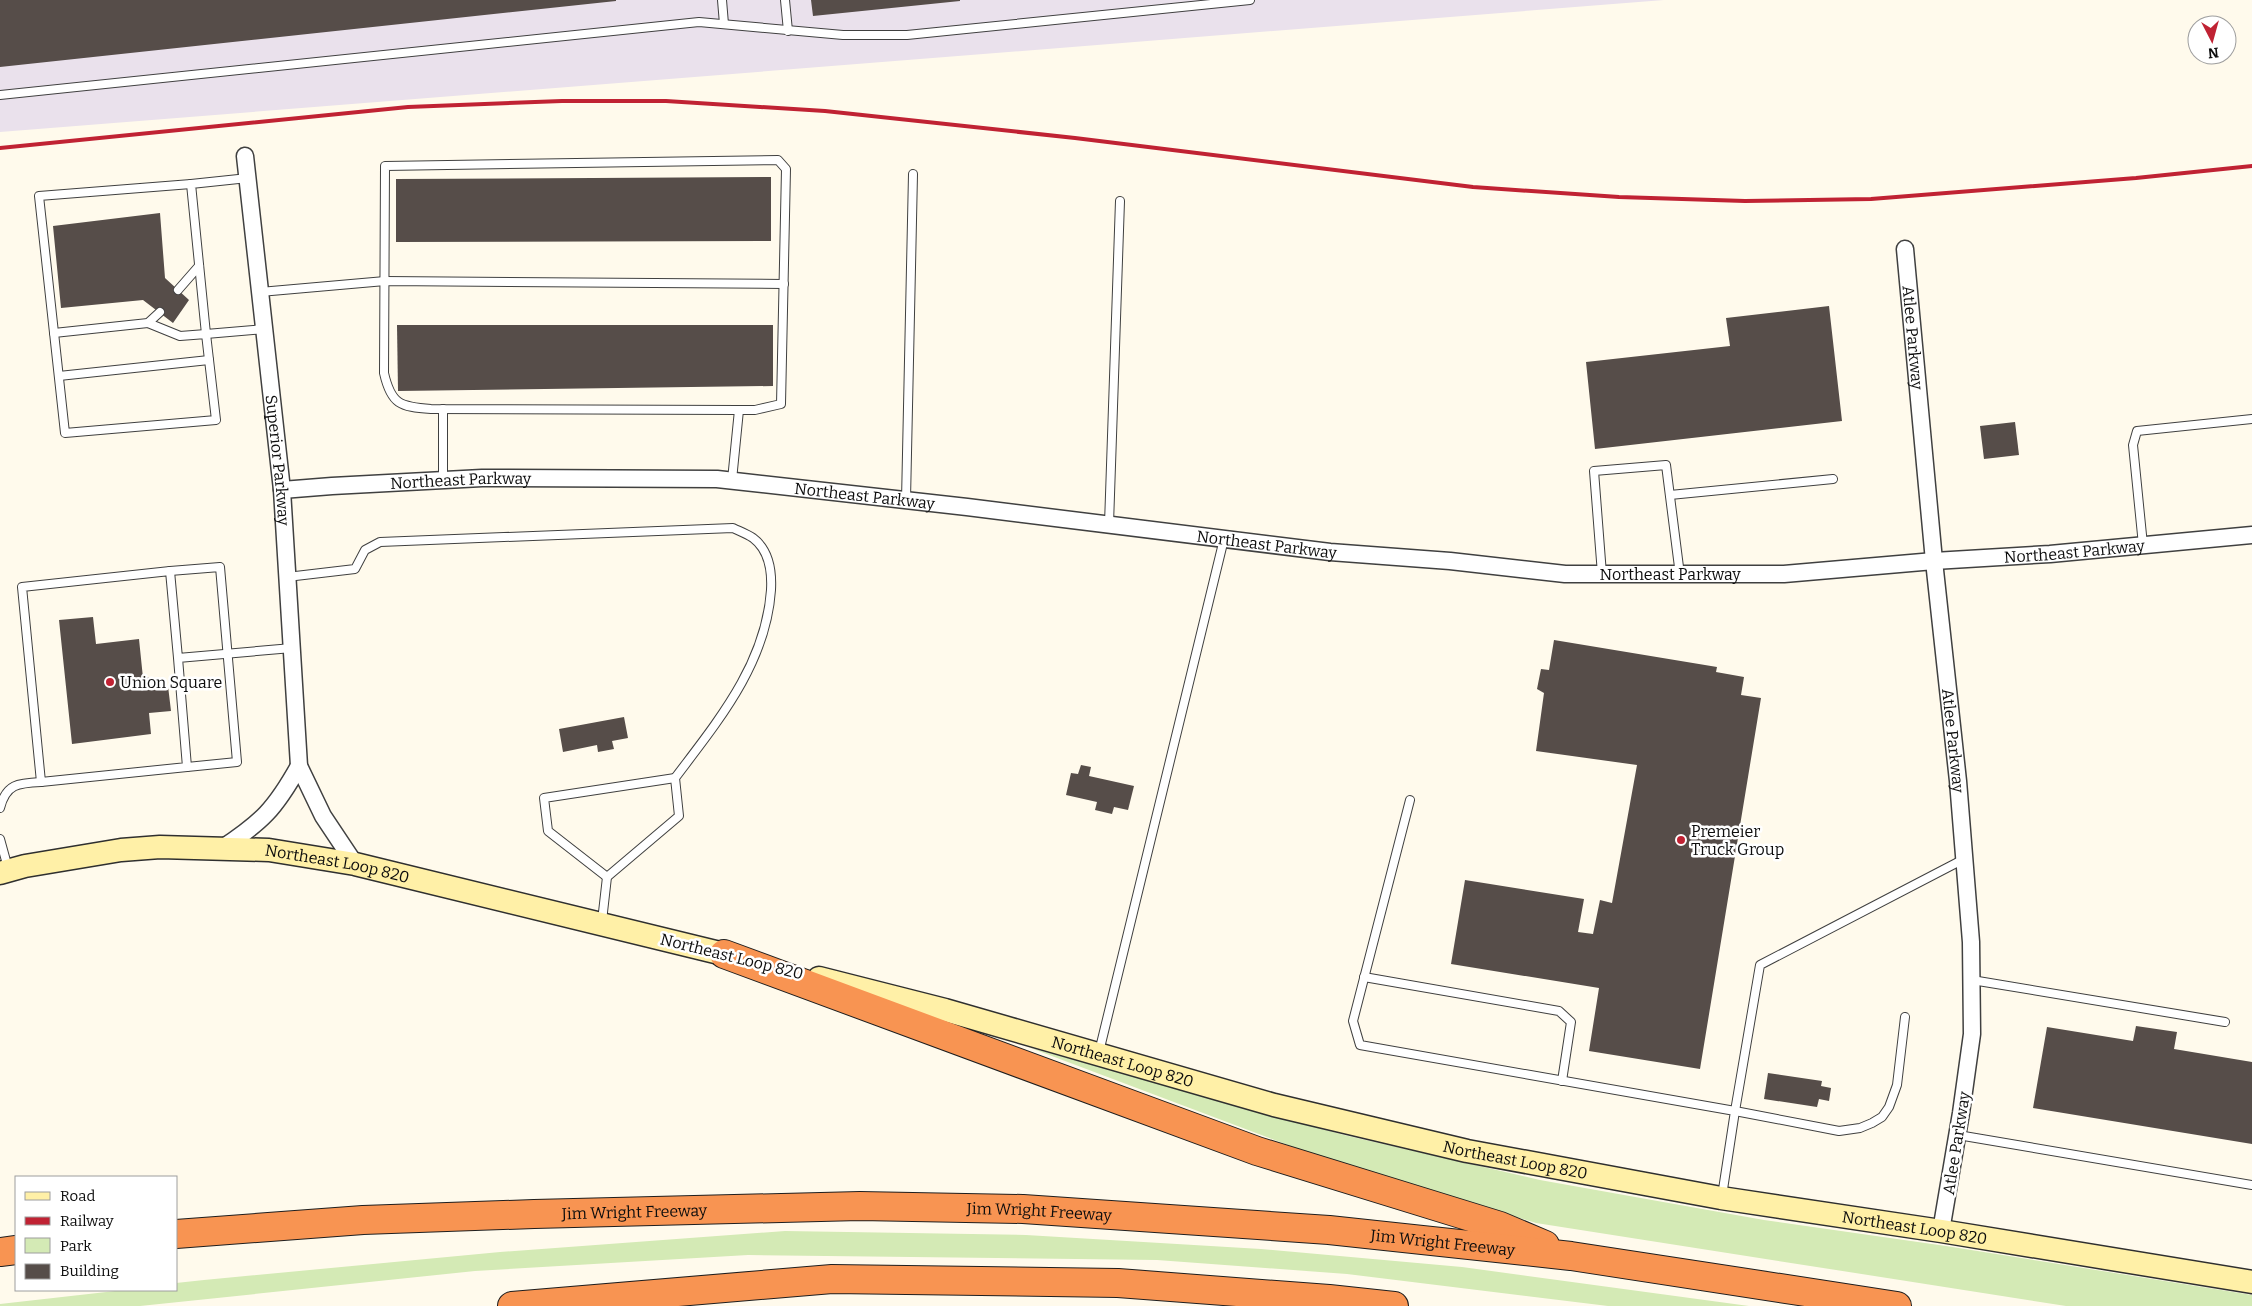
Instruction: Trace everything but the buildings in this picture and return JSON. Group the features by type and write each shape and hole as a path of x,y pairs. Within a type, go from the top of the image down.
{"highway":[{"path":"724,954 1257,1151 1500,1226 1571,1256"},
{"name":"Jim Wright Freeway","path":"178,1234 382,1220 860,1206 1023,1209 1329,1230 1571,1256 1897,1306"},
{"path":"0,1252 15,1250"},
{"path":"512,1306 832,1279 1022,1280 1118,1283 1329,1299 1394,1306"}],"main road":[{"name":"Northeast Loop 820","path":"4,872 26,866 122,850 160,847 269,850 355,864 602,923 945,1010 1274,1105 1467,1152 1721,1198 1941,1231 2252,1282"}],"street":[{"name":"Superior Parkway","path":"245,156 282,490 300,766"},
{"name":"Atlee Parkway","path":"1905,249 1934,561 1958,781 1971,942 1972,1034 1958,1135 1941,1231"},
{"name":"Northeast Parkway","path":"282,490 443,480 655,478 732,480 1330,552 1450,561 1565,574 1784,574 1934,561 2050,554 2252,535"},
{"path":"221,849 262,820 281,798 300,766"},
{"path":"300,766 323,816 355,864"}],"lane":[{"path":"722,0 724,24"},
{"path":"785,0 788,31"},
{"path":"0,95 699,22 843,35 907,35 1250,0"},
{"path":"778,160 786,169 784,284 781,404 756,410 415,408 398,402 388,392 384,373 385,166 778,160"},
{"path":"906,500 913,174"},
{"path":"191,184 216,420 66,433 39,196 248,178"},
{"path":"1109,524 1120,201"},
{"path":"178,290 199,266"},
{"path":"260,292 385,281 784,284"},
{"path":"148,323 160,312"},
{"path":"54,334 148,323 180,336 264,329"},
{"path":"59,376 209,360"},
{"path":"443,409 443,480"},
{"path":"732,480 739,410"},
{"path":"2143,545 2133,445 2137,432 2252,418"},
{"path":"1602,574 1594,471 1666,465 1680,575"},
{"path":"1670,495 1833,479"},
{"path":"287,577 355,568 365,550 380,542 733,528 755,539 768,557 772,574 770,609 761,643 744,681 675,778 679,816 607,877 602,923"},
{"path":"1099,1054 1224,538"},
{"path":"0,808 4,794 19,783 41,782 237,762 220,568 22,587 41,782"},
{"path":"170,572 188,767"},
{"path":"178,658 292,648"},
{"path":"607,877 548,831 544,798 675,778"},
{"path":"1410,800 1353,1021 1360,1045 1839,1132 1860,1128 1872,1123 1882,1117 1889,1108 1897,1084 1905,1018"},
{"path":"0,839 4,872"},
{"path":"1721,1198 1760,965 1964,859"},
{"path":"1364,976 1559,1011 1571,1022 1562,1081"},
{"path":"1972,980 2225,1022"},
{"path":"1958,1135 2252,1185"}],"shaded area":[{"path":"0,0 1664,0 0,132"}],"green space":[{"path":"1028,1047 1344,1135 1540,1180 1764,1220 1946,1246 2252,1295 2252,1306 2066,1306 1536,1223 1312,1154"},
{"path":"785,1231 1026,1235 1261,1249 1462,1267 1749,1306 1608,1306 1347,1274 1157,1260 748,1255 475,1271 140,1306 0,1306 0,1304 115,1291 178,1291 178,1283 500,1252"}],"railway":[{"path":"0,148 408,107 562,101 666,101 825,111 1075,138 1473,187 1619,197 1745,201 1871,199 2136,178 2252,166"}],"place":[{"name":"Union Square","path":"110,682"},
{"name":"Premeier Truck Group","path":"1681,840"}]}
